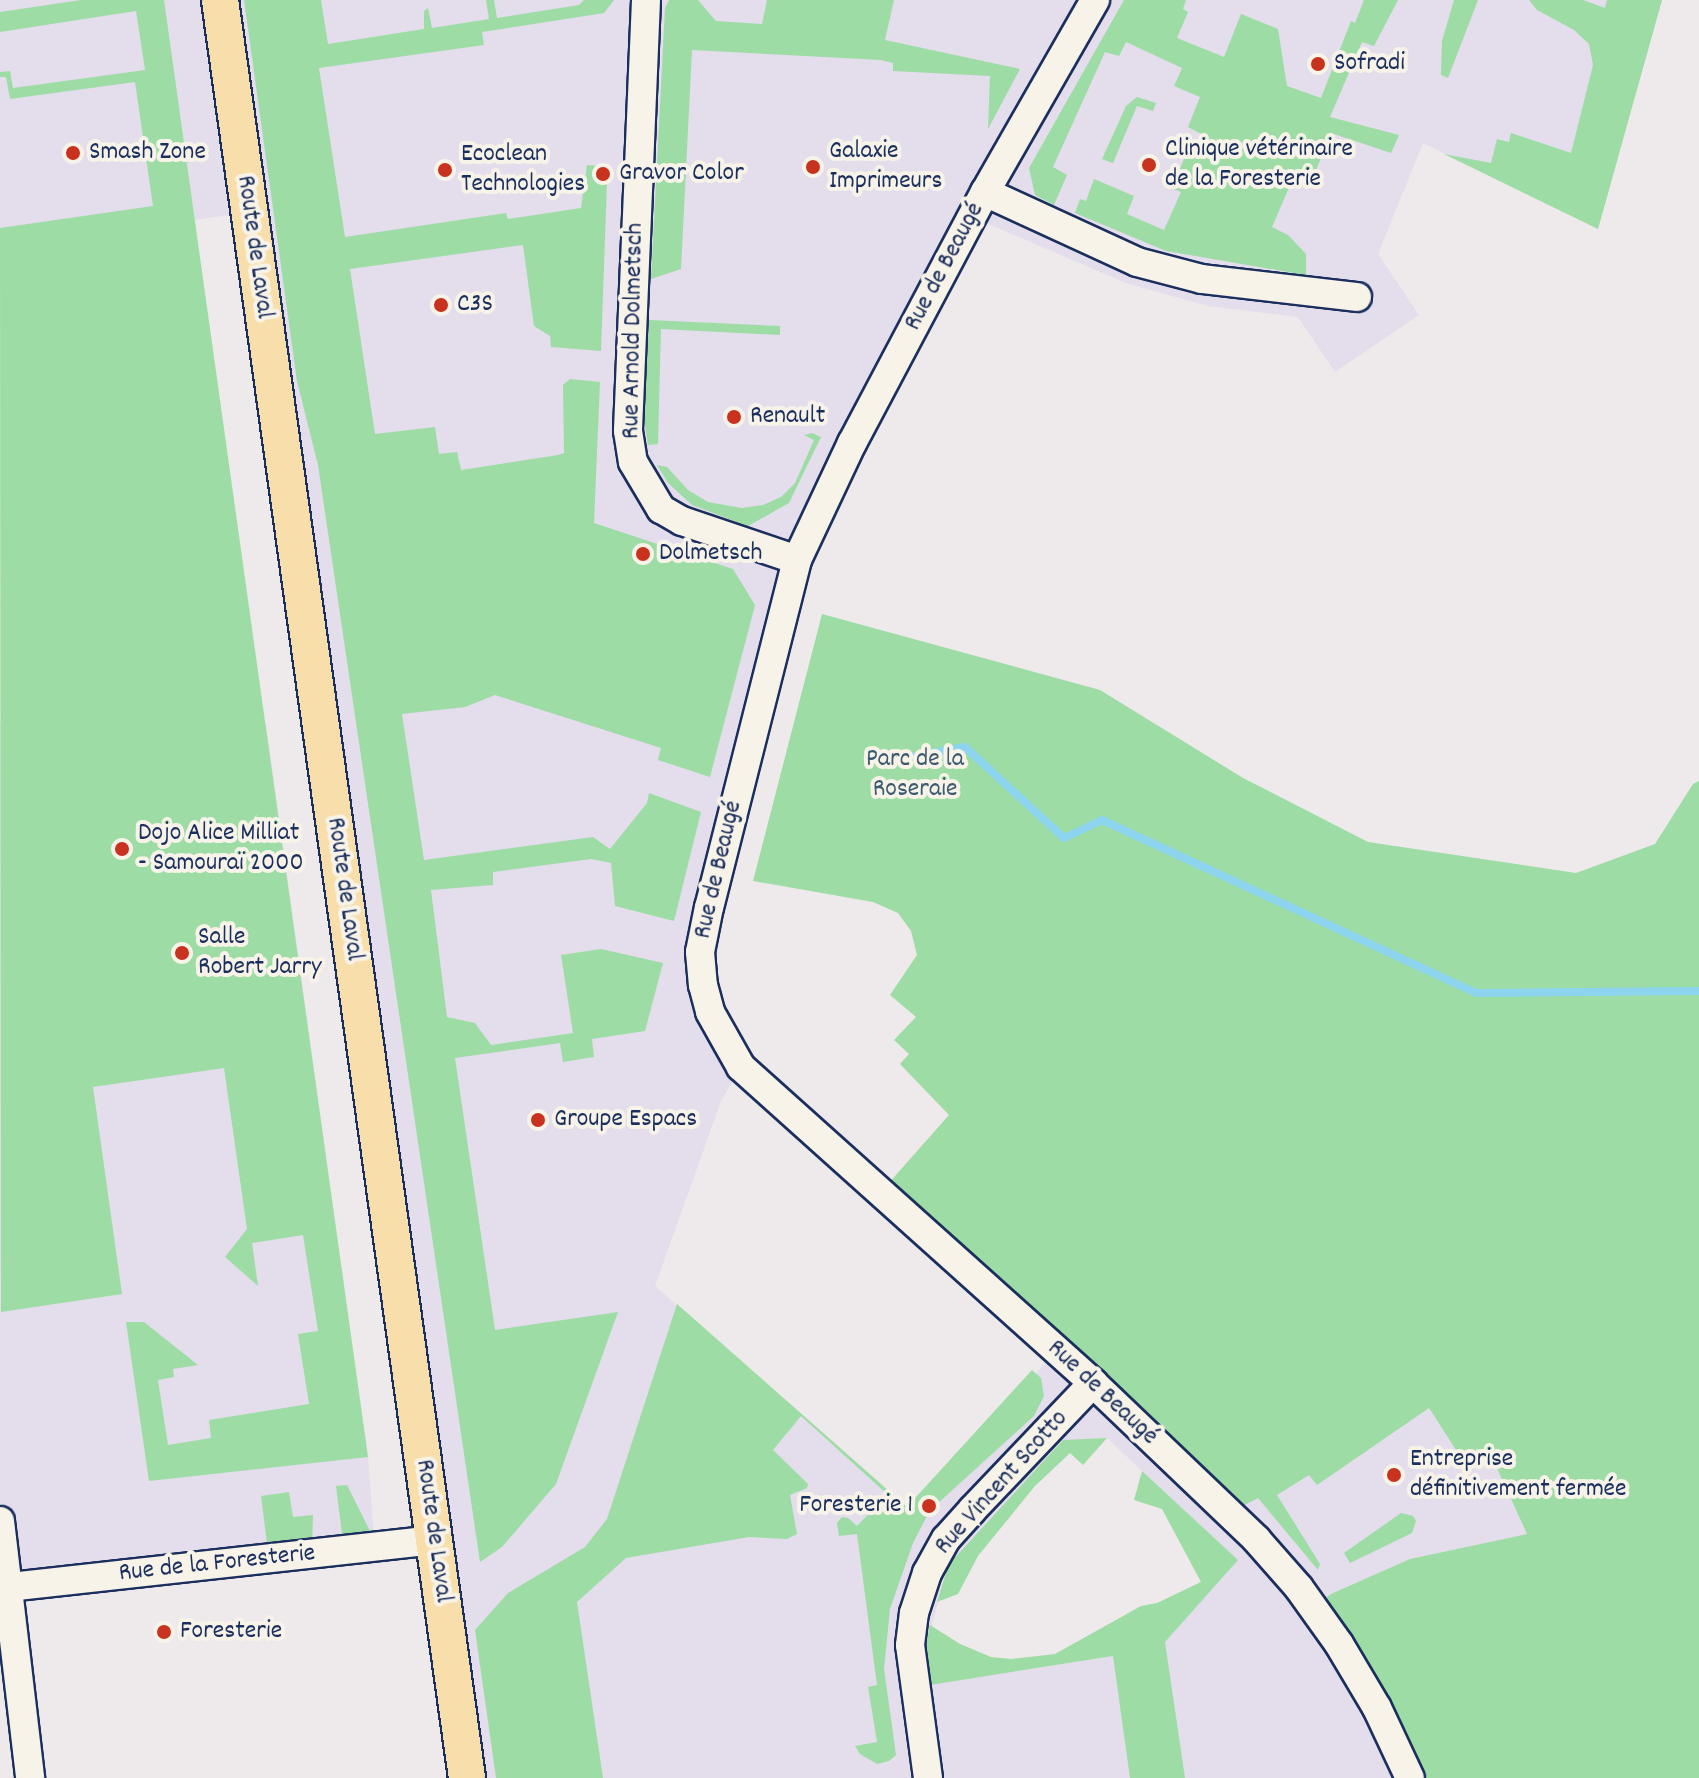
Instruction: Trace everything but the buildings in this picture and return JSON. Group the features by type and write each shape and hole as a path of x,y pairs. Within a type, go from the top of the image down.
{"main road":[{"name":"Route de Laval","path":"220,0 467,1778"}],"street":[{"name":"Rue Arnold Dolmetsch","path":"646,0 628,431 633,462 661,509 682,521 797,560"},
{"name":"Rue de Beaugé","path":"1095,0 985,192 855,436 797,560 700,952 710,1012 741,1067 1093,1383 1256,1539 1299,1588 1372,1699 1410,1778"},
{"path":"985,192 1137,262 1202,279 1357,297"},
{"name":"Rue Vincent Scotto","path":"928,1778 910,1645 914,1613 927,1573 946,1539 1093,1383"},
{"path":"0,1521 5,1587 30,1778"},
{"name":"Rue de la Foresterie","path":"5,1587 434,1540"}],"shaded area":[{"path":"0,0 1662,0 1598,229 1423,143 1378,254 1419,315 1335,372 1298,317 1208,306 1126,283 972,217 823,500 702,940 741,1067 721,1101 655,1286 907,1507 1057,1351 1451,1369 1527,1534 1410,1559 1333,1593 1312,1607 1410,1778 467,1778 249,212 0,248","holes":["1107,1438 1237,1560 1158,1649 930,1685 925,1650 949,1564 1063,1441"]},
{"path":"0,724 266,724 368,1457 374,1539 0,1580"}],"green space":[{"path":"81,0 164,0 368,1457 149,1481 126,1322 144,1322 198,1365 173,1369 174,1377 158,1380 168,1445 211,1438 209,1420 309,1404 298,1334 318,1331 303,1235 252,1243 258,1286 225,1257 247,1229 224,1068 93,1087 122,1294 1,1312 0,228 153,206 135,82 10,99 6,77 0,77 0,72 10,71 13,88 145,70 136,11 0,32 0,12"},
{"path":"244,0 321,0 328,44 424,29 424,11 428,8 432,28 489,19 486,0 494,0 497,18 579,5 584,0 614,0 604,13 482,32 484,45 319,68 345,237 506,213 508,219 581,208 587,165 599,166 599,182 607,182 601,351 551,347 550,336 534,326 523,245 350,269 375,434 435,427 439,454 457,452 461,470 558,455 564,453 563,385 570,379 600,382 594,523 733,569 755,605 710,777 658,760 661,748 495,695 465,707 402,714 424,860 593,837 610,849 647,803 649,793 701,812 674,921 615,906 611,863 591,859 493,872 493,885 431,890 447,1017 475,1023 491,1045 573,1033 561,955 601,949 663,963 645,1031 592,1039 594,1057 563,1062 560,1043 455,1058 495,1330 618,1312 556,1484 502,1547 480,1562 318,465 297,381"},
{"path":"669,0 698,0 716,21 762,24 767,0 894,0 885,40 1020,69 988,129 990,76 893,71 893,63 881,60 692,50 681,269 651,279 665,8"},
{"path":"1124,0 1186,0 1183,9 1188,12 1177,38 1224,57 1241,14 1278,29 1287,86 1321,98 1351,21 1355,23 1364,0 1398,0 1374,46 1362,42 1330,117 1399,135 1391,153 1331,133 1314,175 1297,169 1272,227 1288,235 1306,254 1306,275 1166,251 1075,213 1080,199 1086,201 1094,179 1134,196 1127,214 1164,230 1181,192 1172,188 1187,152 1196,156 1205,136 1188,127 1200,97 1174,86 1182,68 1126,42 1119,56 1105,52 1053,167 1067,175 1054,205 1035,195 1029,168"},
{"path":"1454,0 1478,0 1448,78 1441,75 1442,41"},
{"path":"1529,0 1583,0 1605,8 1607,0 1662,0 1598,229 1444,154 1491,163 1497,139 1509,142 1511,133 1571,153 1593,65 1589,44 1574,30 1537,10"},
{"path":"1137,97 1156,103 1153,111 1137,106 1113,163 1102,159 1126,106"},
{"path":"649,320 780,326 780,335 661,329 658,444 648,445 644,419"},
{"path":"812,433 821,437 789,503 748,526 692,505 668,483 657,465 667,467 688,490 708,502 742,508 763,505 781,497 795,483 814,440 804,435"},
{"name":"Parc de la Roseraie","path":"822,614 1100,690 1243,778 1368,842 1576,873 1655,844 1693,784 1699,781 1699,1778 1410,1778 1312,1606 1333,1593 1410,1559 1527,1534 1490,1453 1467,1467 1429,1408 1317,1485 1309,1475 1277,1495 1320,1564 1318,1570 1258,1498 1229,1513 880,1193 949,1115 900,1064 909,1054 894,1040 916,1017 890,995 917,955 911,931 898,913 873,902 753,881"},
{"path":"677,1304 907,1507 1032,1370 1041,1378 1044,1396 1034,1416 937,1504 931,1499 922,1508 928,1514 913,1543 890,1609 884,1669 896,1755 889,1761 877,1764 860,1754 855,1746 877,1742 868,1687 877,1685 857,1534 839,1536 837,1523 842,1517 857,1526 887,1494 801,1416 773,1450 808,1484 807,1488 790,1495 797,1534 787,1539 749,1537 626,1558 577,1602 603,1778 496,1778 475,1630 508,1593 585,1547 607,1519"},
{"path":"1107,1438 1083,1465 1070,1453 1035,1486 978,1556 958,1594 937,1602 949,1564 1063,1440"},
{"path":"1142,1471 1238,1560 1165,1642 1185,1778 1130,1778 1113,1656 930,1685 925,1650 930,1625 960,1644 991,1657 1011,1659 1055,1654 1141,1606 1157,1603 1201,1582 1162,1509 1134,1500"},
{"path":"347,1485 374,1539 343,1542 336,1486"},
{"path":"289,1492 293,1517 313,1515 312,1545 268,1551 261,1496"},
{"path":"1401,1513 1413,1516 1416,1521 1412,1533 1350,1563 1344,1553"}],"waterway":[{"path":"915,756 965,747 1064,838 1102,820 1476,993 1699,991"}],"place":[{"name":"Sofradi","path":"1318,64"},
{"name":"Smash Zone","path":"73,153"},
{"name":"Clinique vétérinaire de la Foresterie","path":"1149,165"},
{"name":"Galaxie Imprimeurs","path":"813,167"},
{"name":"Ecoclean Technologies","path":"445,170"},
{"name":"Gravor Color","path":"603,174"},
{"name":"C3S","path":"441,305"},
{"name":"Renault","path":"734,417"},
{"name":"Dolmetsch","path":"643,554"},
{"name":"Dojo Alice Milliat - Samouraï 2000","path":"122,849"},
{"name":"Salle Robert Jarry","path":"182,953"},
{"name":"Groupe Espacs","path":"538,1120"},
{"name":"Entreprise définitivement fermée","path":"1394,1475"},
{"name":"Foresterie 1","path":"929,1506"},
{"name":"Foresterie","path":"164,1632"}]}
